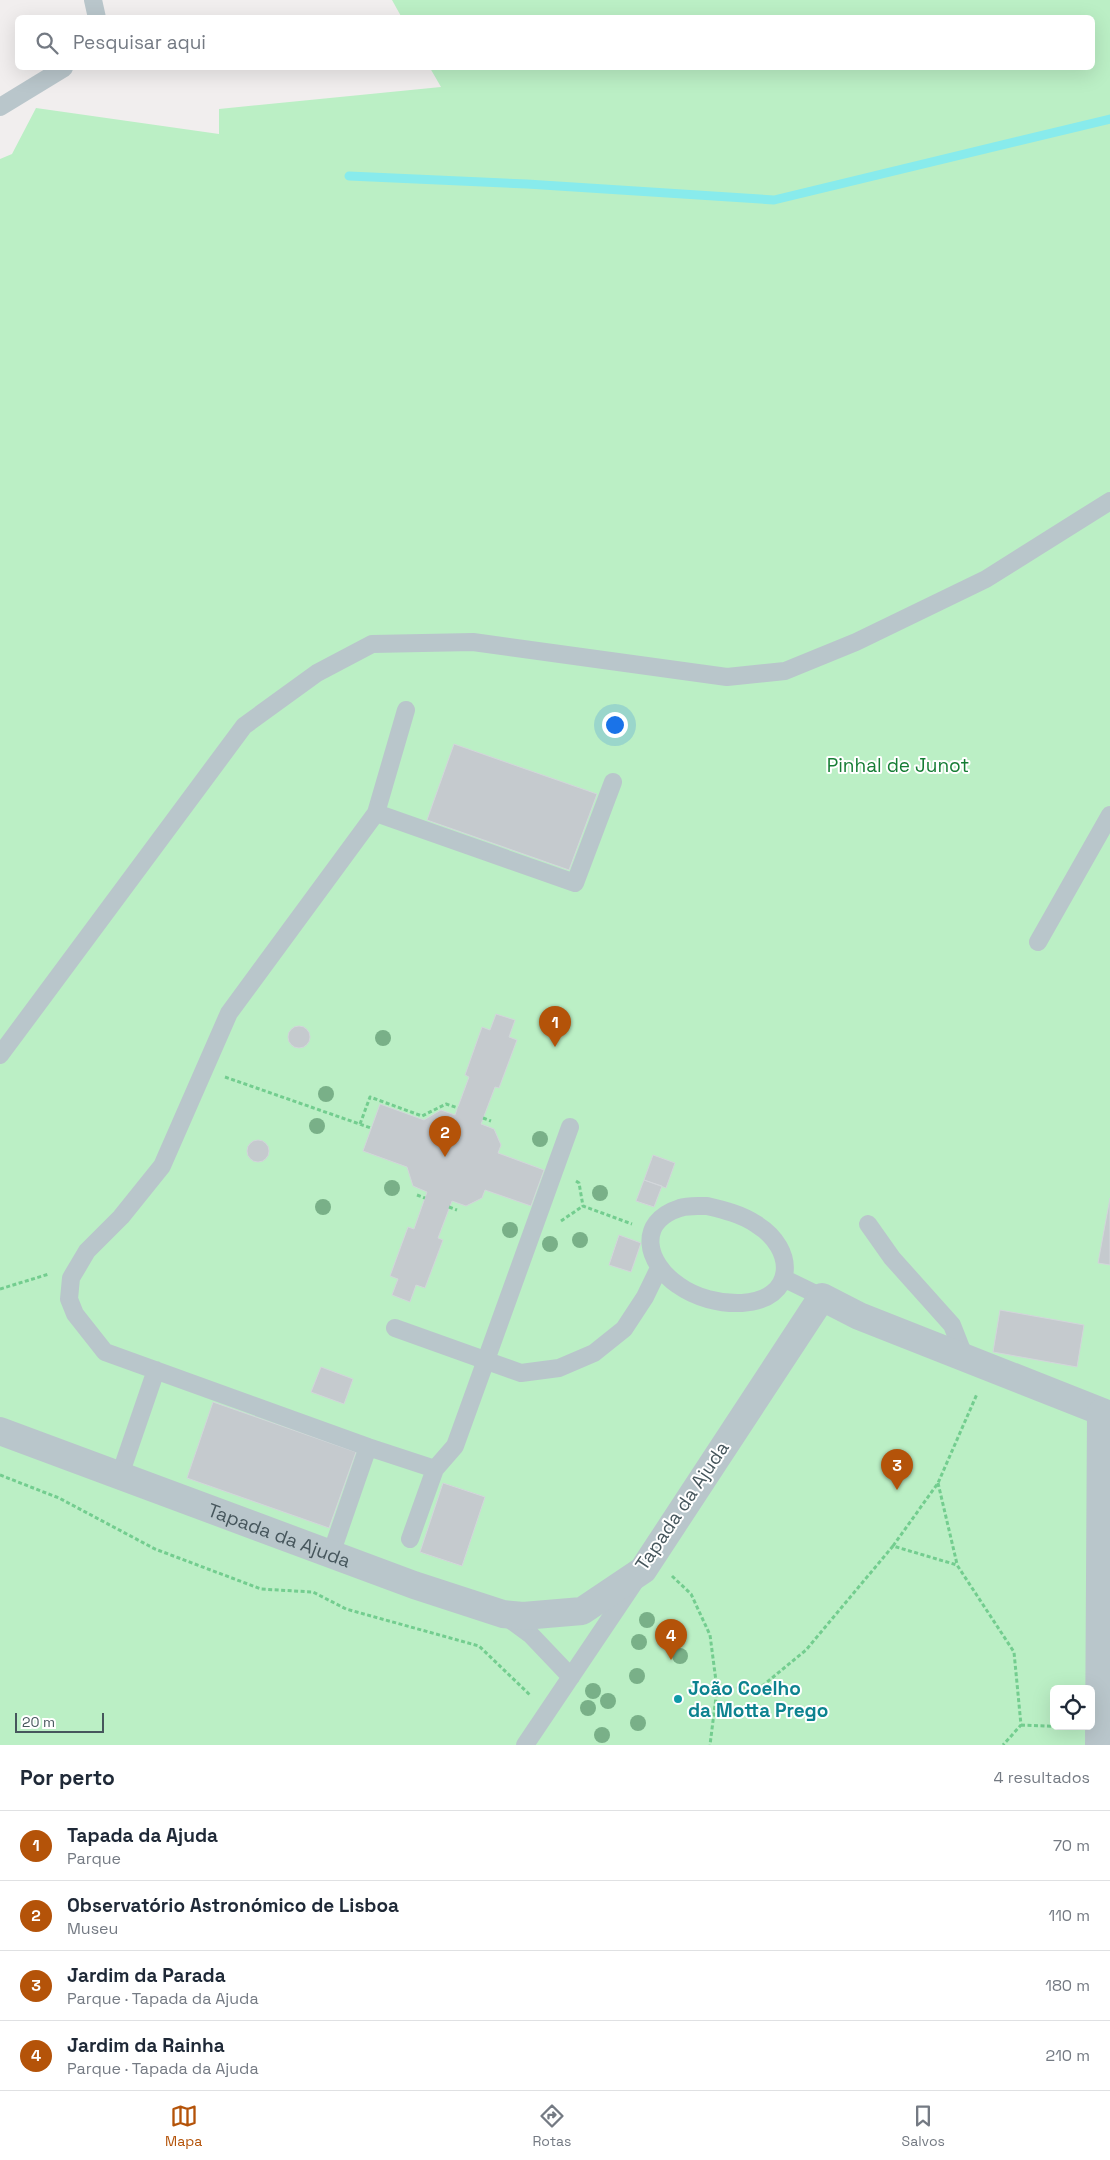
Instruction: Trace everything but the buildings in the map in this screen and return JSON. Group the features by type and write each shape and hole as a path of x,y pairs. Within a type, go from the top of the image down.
{"street":[{"path":"822,1298 859,1316 1105,1414 1099,1745"},
{"name":"Tapada da Ajuda","path":"0,1431 414,1585 502,1614 523,1616 582,1611 647,1563 822,1298"}],"lane":[{"path":"93,0 96,15"},
{"path":"0,107 61,70"},
{"path":"0,1055 244,726 317,673 372,644 474,642 727,677 785,671 856,642 986,579 1110,501"},
{"path":"406,710 376,812 229,1013 206,1070 162,1166 121,1217 87,1251 71,1278 69,1299 75,1314 105,1352 368,1447 435,1468"},
{"path":"376,812 575,883 613,782"},
{"path":"1038,942 1110,815"},
{"path":"410,1539 435,1468 455,1446 570,1127"},
{"path":"706,1206 734,1212 758,1224 776,1242 786,1261 785,1279 774,1294 754,1302 729,1304 702,1298 678,1285 659,1268 650,1249 651,1230 662,1216 681,1207 706,1206"},
{"path":"868,1224 892,1258 952,1325 965,1358"},
{"path":"395,1328 521,1373 559,1368 594,1353 624,1329 646,1297 659,1268"},
{"path":"785,1279 822,1298"},
{"path":"120,1476 156,1370"},
{"path":"331,1554 368,1447"},
{"path":"526,1745 647,1563"},
{"path":"502,1614 531,1635 571,1676"}],"path":[{"path":"206,1070 371,1128"},
{"path":"360,1124 370,1097 422,1116 446,1104 458,1108"},
{"path":"483,1118 491,1120"},
{"path":"556,1167 579,1183 582,1206 651,1230"},
{"path":"417,1195 425,1198"},
{"path":"449,1207 457,1210"},
{"path":"0,1289 78,1266"},
{"path":"717,1689 761,1687 806,1650 893,1546 938,1483 975,1398"},
{"path":"0,1476 59,1498 155,1549 261,1589 313,1592 346,1609 480,1646 507,1671 546,1713"},
{"path":"938,1483 957,1565 1014,1652 1020,1725 1003,1745"},
{"path":"893,1546 957,1565"},
{"path":"647,1563 691,1594 710,1635 717,1689 710,1745"},
{"path":"1020,1725 1050,1726"}],"green space":[{"name":"Pinhal de Junot","path":"392,0 1110,0 1110,1745 0,1745 0,159 12,154 36,108 219,134 219,109 441,87 431,70 1095,70 1095,15 400,15"}],"waterway":[{"path":"349,176 527,184 774,200 1110,119"}],"place":[{"name":"Tapada da Ajuda","path":"555,1047"},
{"name":"Observatório Astronómico de Lisboa","path":"445,1157"},
{"name":"Jardim da Parada","path":"897,1490"},
{"name":"Jardim da Rainha","path":"671,1660"},
{"name":"João Coelho da Motta Prego","path":"678,1699"}]}
